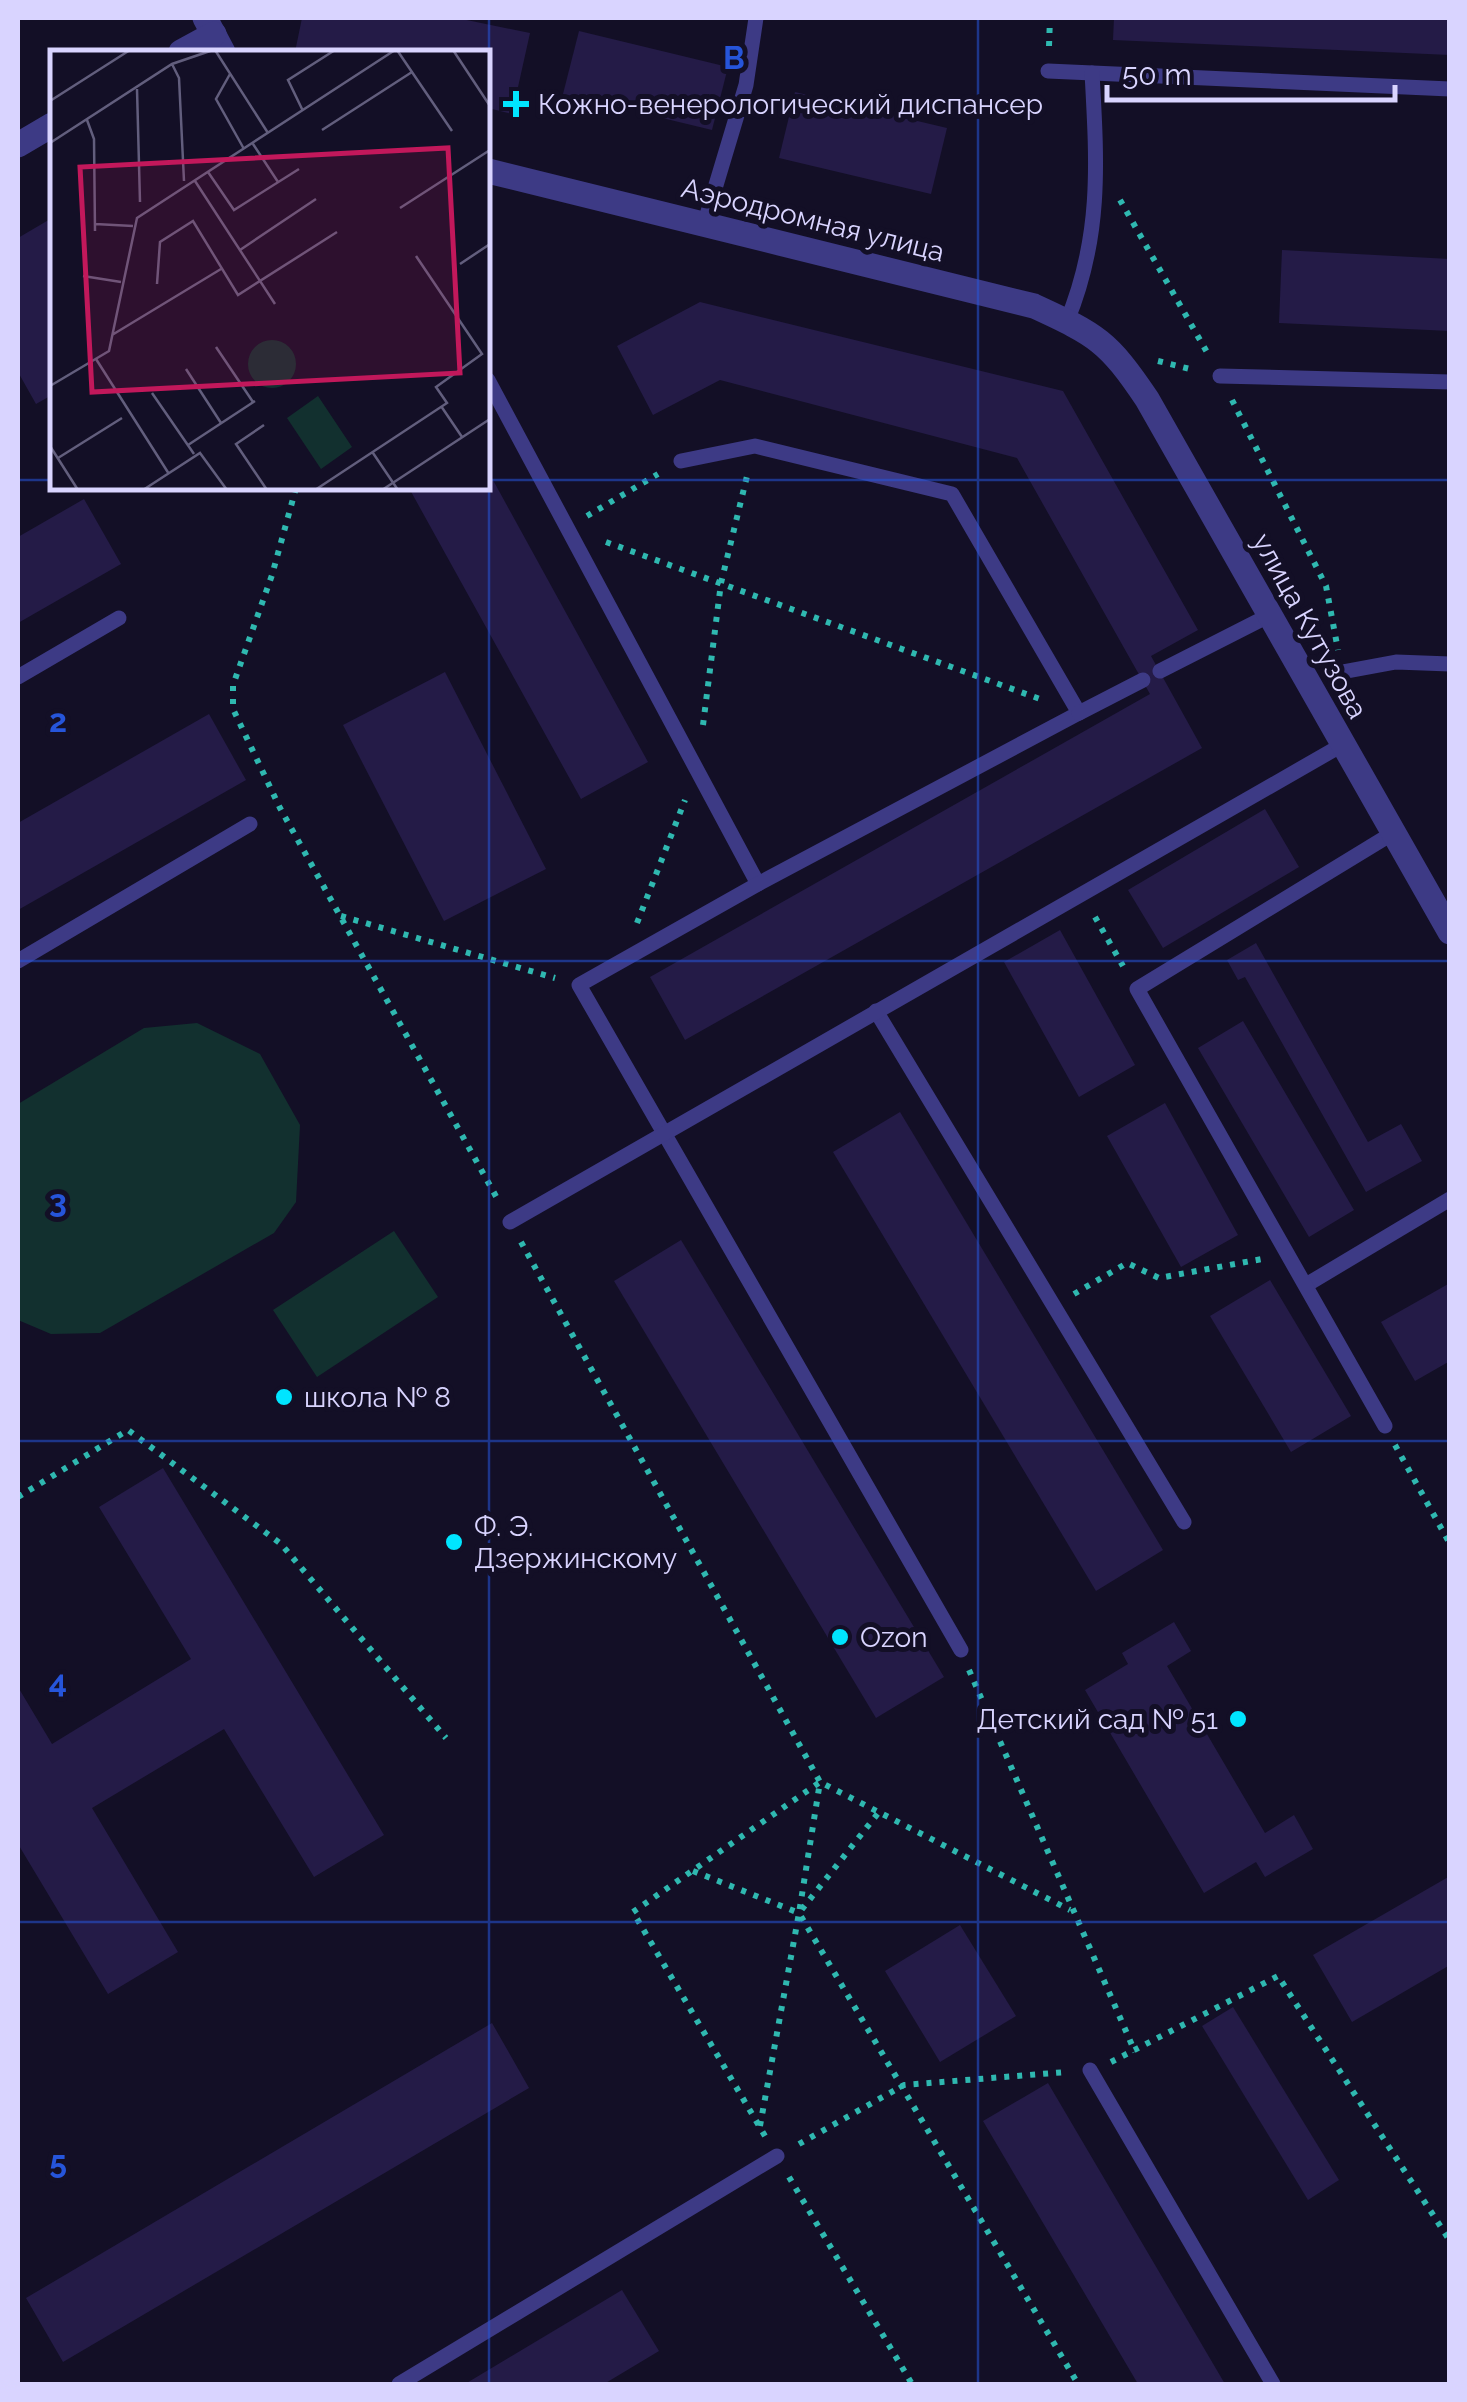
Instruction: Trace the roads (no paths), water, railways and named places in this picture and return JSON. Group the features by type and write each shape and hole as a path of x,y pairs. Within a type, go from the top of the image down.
{"street":[{"path":"185,50 214,35"},
{"path":"18,145 50,126"},
{"name":"Аэродромная улица","path":"490,172 1034,306 1115,351"},
{"name":"улица Кутузова","path":"1115,351 1450,932"}],"lane":[{"path":"704,224 746,85 756,18"},
{"path":"1048,71 1450,89"},
{"path":"1067,321 1087,273 1098,193 1092,73"},
{"path":"1220,376 1450,382"},
{"path":"490,384 758,884"},
{"path":"681,461 755,446 952,494 1079,713"},
{"path":"1160,671 1270,615"},
{"path":"18,677 119,618"},
{"path":"1342,672 1396,662 1450,664"},
{"path":"960,1650 579,985 758,884 1142,680"},
{"path":"510,1222 1342,745"},
{"path":"18,961 250,824"},
{"path":"1384,1426 1137,989 1392,834"},
{"path":"876,1011 1184,1522"},
{"path":"1306,1285 1450,1199"},
{"path":"1090,2070 1273,2384"},
{"path":"399,2384 777,2156"}],"place":[{"name":"Кожно-венерологический диспансер","path":"516,104"},
{"name":"школа № 8","path":"284,1397"},
{"name":"Ф. Э. Дзержинскому","path":"454,1542"},
{"name":"Ozon","path":"840,1637"},
{"name":"Детский сад № 51","path":"1238,1719"}]}
